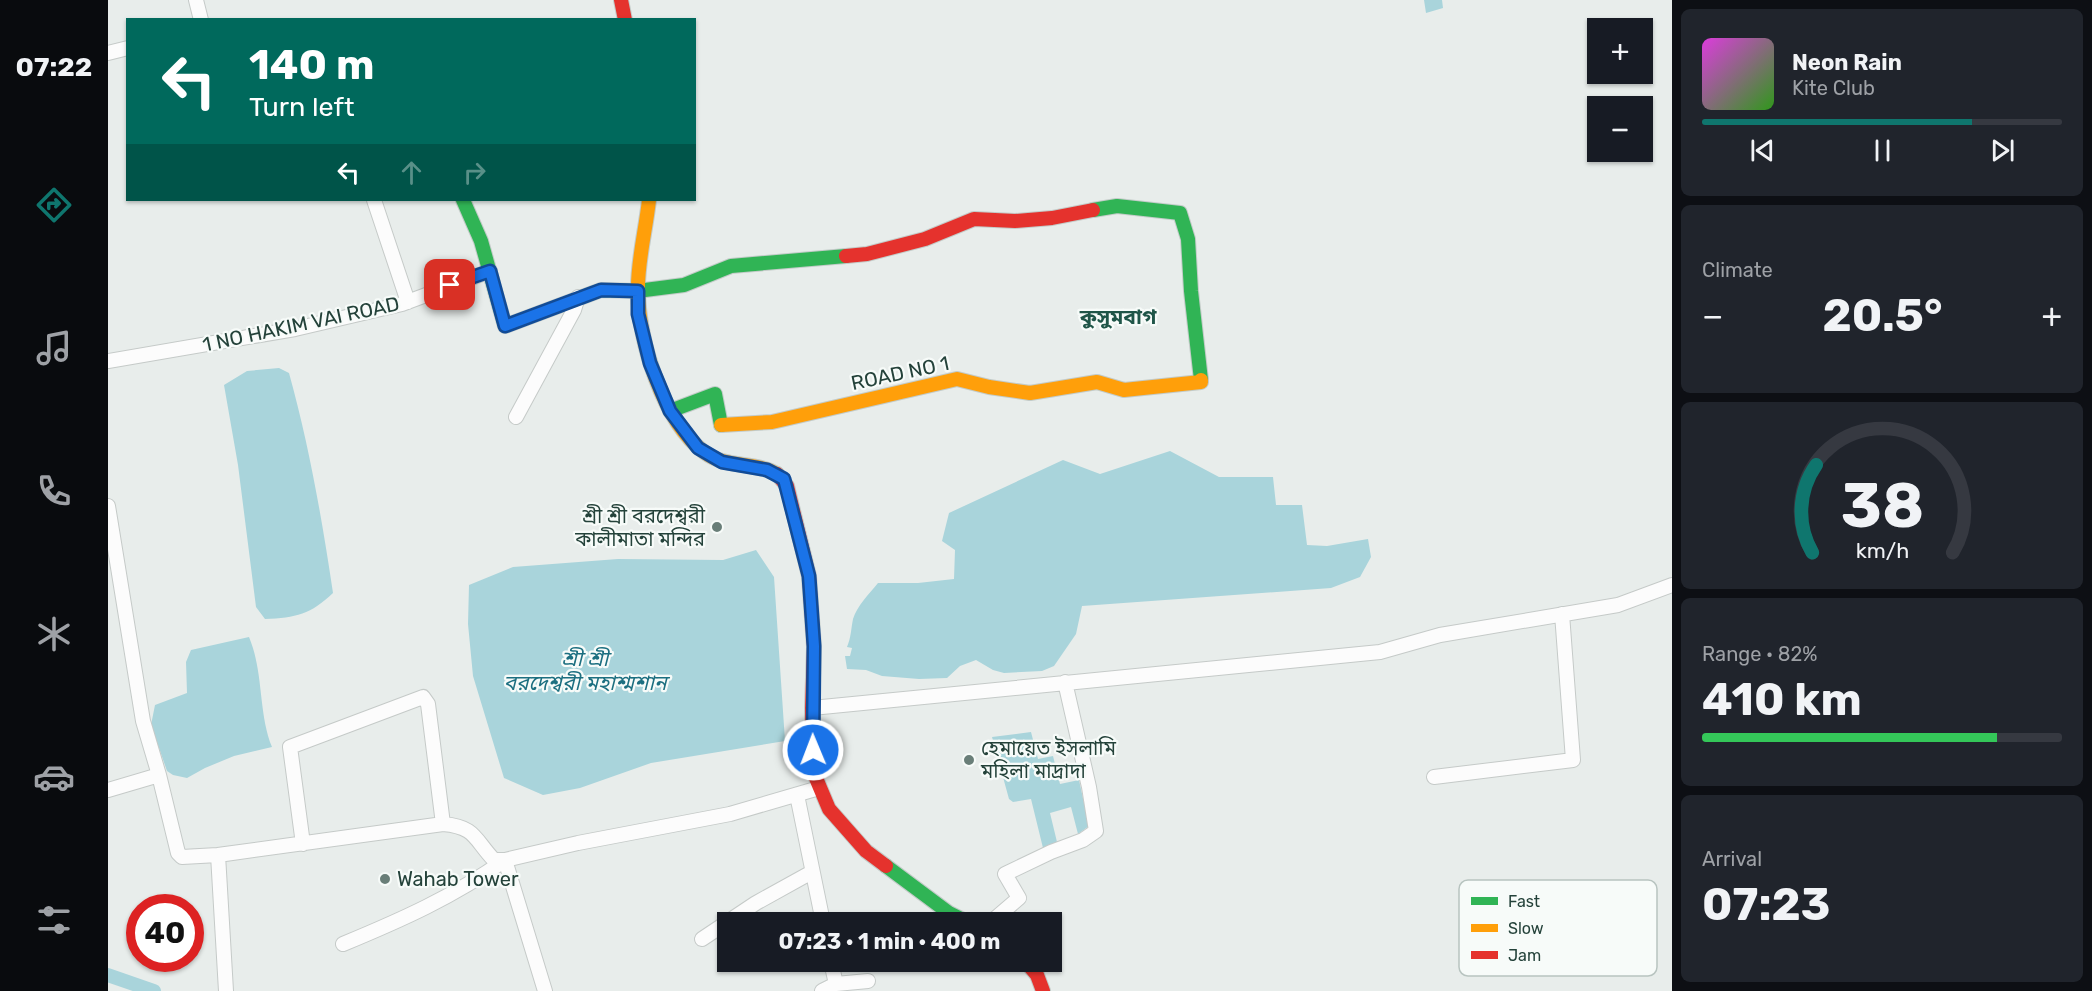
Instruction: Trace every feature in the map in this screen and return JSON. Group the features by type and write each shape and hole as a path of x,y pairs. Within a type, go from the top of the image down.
{"street":[{"path":"196,0 200,18"},
{"path":"621,0 625,18"},
{"path":"108,53 126,48"},
{"path":"374,201 408,302"},
{"path":"464,201 481,240 505,326 601,290 638,291"},
{"path":"649,201 638,291 638,314 650,363 670,411 698,448 722,462 767,470 784,479 809,576 814,646 813,771 819,788 829,809 866,851 948,912"},
{"name":"ROAD NO 1","path":"638,291 684,285 731,266 867,254 925,239 974,219 1016,221 1043,219 1117,206 1163,210 1180,213 1188,239 1191,291 1202,382 1124,390 1097,382 1030,393 989,387 957,379 772,422 721,425 715,394 670,411"},
{"name":"1 NO HAKIM VAI ROAD","path":"108,361 295,329 408,302 490,271"},
{"path":"516,417 574,310 578,297"},
{"path":"108,506 143,720 182,857 218,855 443,824 461,826 471,833 494,860 505,860 578,843 730,814 819,788"},
{"path":"812,708 1380,652 1440,635 1618,605 1672,585"},
{"path":"1434,777 1573,760 1562,614"},
{"path":"1003,912 1019,898 1005,874 1083,840 1096,831 1089,787 1065,682"},
{"path":"303,844 290,747 423,696 428,704 443,824"},
{"path":"108,790 159,776"},
{"path":"797,795 821,912"},
{"path":"218,855 226,991"},
{"path":"343,944 407,918 473,883 505,860"},
{"path":"505,860 545,991"},
{"path":"702,939 756,903 812,872"},
{"path":"833,972 836,984"},
{"path":"1035,972 1042,984 1043,991"},
{"path":"822,991 836,984 868,981"}],"water":[{"path":"1424,0 1442,0 1443,8 1426,13"},
{"path":"279,368 289,373 303,427 320,510 333,593 310,610 294,616 265,619 256,607 238,465 224,385 247,371"},
{"path":"1170,451 1219,477 1273,477 1276,505 1302,505 1307,545 1327,546 1368,539 1371,557 1360,577 1331,588 1082,606 1076,634 1054,666 1042,671 1004,673 993,670 976,660 960,666 947,678 919,679 882,676 866,670 847,669 845,656 850,656 852,648 847,647 853,619 860,605 878,583 918,583 954,579 955,550 942,541 949,513 1063,460 1100,474"},
{"name":"শ্রী শ্রী বরদেশ্বরী মহাশ্মশান","path":"756,550 774,577 785,741 651,763 580,788 543,795 504,778 473,676 468,624 469,585 513,567 618,559 723,560"},
{"path":"249,637 257,664 265,720 272,747 234,756 187,778 173,775 167,771 151,725 155,705 187,693 186,662 191,650"},
{"path":"1031,732 1038,759 1053,756 1060,784 1079,780 1089,826 1078,834 1071,807 1050,813 1057,842 1043,848 1031,799 1013,802 1009,799 992,737"}],"waterway":[{"path":"108,975 154,991"}],"traffic: fast":[{"path":"463,201 481,241 505,326 601,290 637,291 684,285 731,266 846,256"},
{"path":"1093,210 1117,206 1180,213 1188,239 1201,380"},
{"path":"670,411 715,394 721,425"},
{"path":"886,866 948,912"}],"traffic: slow":[{"path":"649,201 639,269 639,311 648,355 665,400 689,438 704,452 721,461 759,467 777,474"},
{"path":"721,425 772,422 957,379 989,387 1030,393 1097,382 1124,390 1201,382 1201,380"}],"traffic: jam":[{"path":"621,0 625,18"},
{"path":"846,256 867,254 925,239 974,219 1015,221 1052,218 1093,210"},
{"path":"777,474 787,486 809,576 814,647 813,771 829,809 866,851 886,866"},
{"path":"1034,972 1043,991"}],"place":[{"name":"শ্রী শ্রী বরদেশ্বরী কালীমাতা মন্দির","path":"717,527"},
{"name":"হেমায়েত ইসলামি মহিলা মাদ্রাদা","path":"969,760"},
{"name":"Wahab Tower","path":"385,879"}],"district":[{"name":"কুসুমবাগ","path":"1118,316"}],"route":[{"path":"450,285 490,271 505,326 566,301 601,290 638,291 638,314 650,363 670,411 698,448 722,462 767,470 784,479 787,486 809,576 814,646 813,750"}]}
